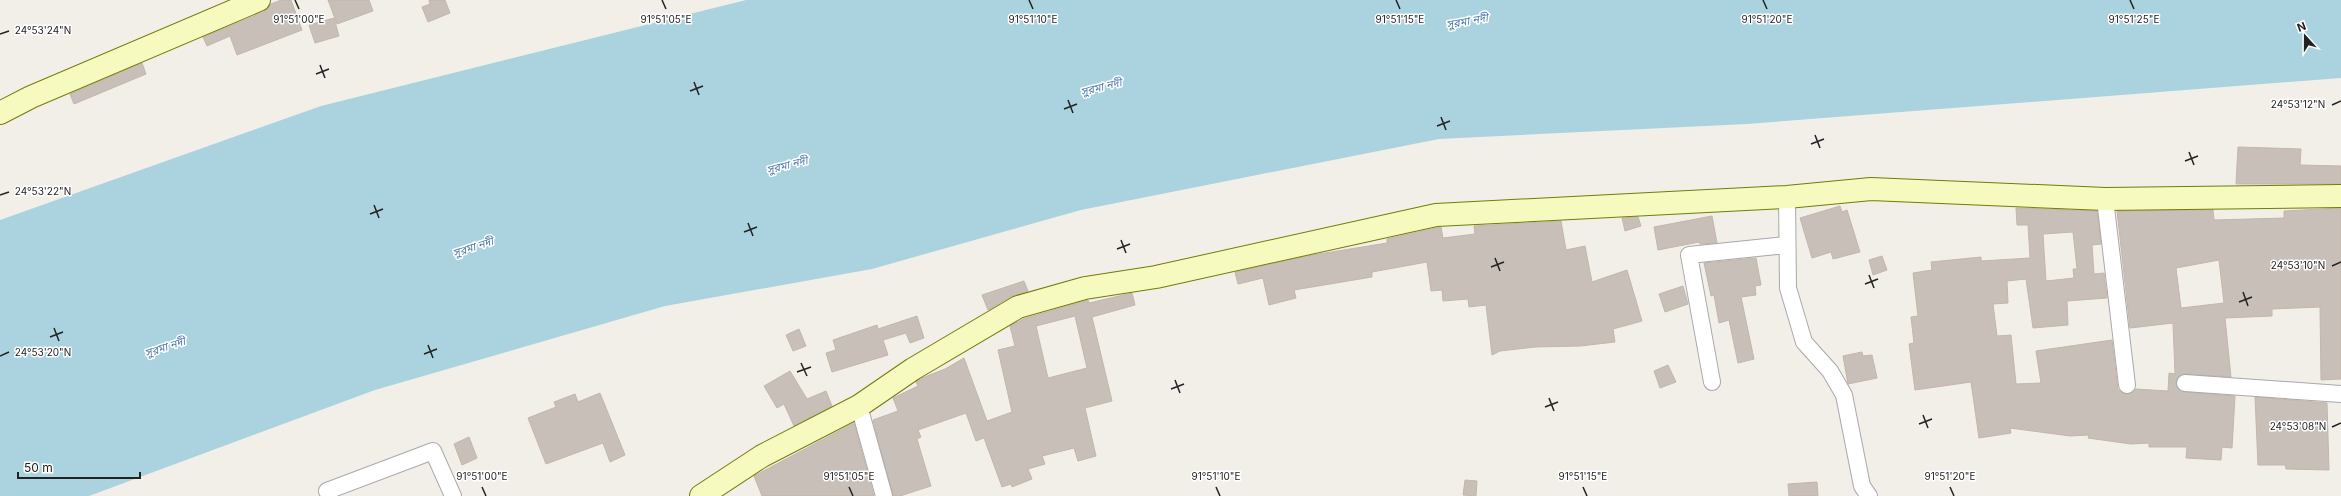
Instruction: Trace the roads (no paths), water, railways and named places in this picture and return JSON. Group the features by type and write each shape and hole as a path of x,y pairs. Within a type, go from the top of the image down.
{"street":[{"path":"0,113 31,97 259,0"},
{"path":"701,496 762,456 860,406 913,370 1018,307 1085,288 1156,277 1436,215 1788,198 1871,189 2105,199 2341,196"},
{"path":"1788,198 1786,245 1788,288 1804,342 1830,371 1844,395 1862,486 1869,496"},
{"path":"2105,199 2127,385"},
{"path":"1712,382 1689,256 1786,245"},
{"path":"2185,383 2341,394"},
{"path":"860,406 884,496"},
{"path":"327,491 433,451 453,496"}],"water":[{"name":"সুরমা নদী","path":"746,0 2341,0 2341,78 1747,124 1439,139 1081,210 872,269 665,306 375,390 89,496 0,496 0,220 321,106"}]}
